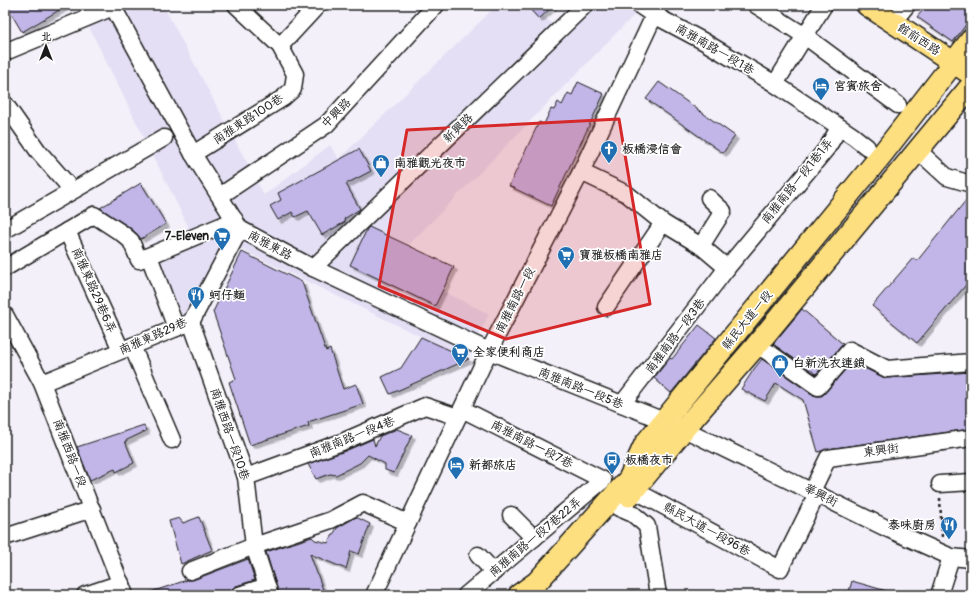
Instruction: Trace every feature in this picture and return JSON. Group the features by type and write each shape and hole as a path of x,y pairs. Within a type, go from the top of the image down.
{"main road":[{"name":"館前西路","path":"867,5 971,74"},
{"name":"縣民大道一段","path":"538,595 590,543 634,491 673,426 971,40"},
{"name":"縣民大道一段","path":"519,595 537,582 629,479 645,444 673,426 755,347 971,86"}],"street":[{"name":"南雅東路100巷","path":"194,154 283,98 293,89 295,74 280,46 236,5"},
{"path":"280,46 318,5"},
{"name":"新興路","path":"313,268 585,5"},
{"path":"639,5 657,10"},
{"path":"756,5 805,36 898,105"},
{"path":"775,84 824,5"},
{"path":"893,22 908,5"},
{"path":"5,52 113,6"},
{"name":"南雅東路","path":"113,6 194,154 238,225 313,268 489,351"},
{"name":"中興路","path":"220,196 326,125 433,6"},
{"name":"南雅南路一段1巷","path":"657,10 703,41 775,84 867,147"},
{"name":"南雅南路一段","path":"374,595 489,351 581,172 657,10"},
{"path":"5,104 38,151 67,184"},
{"name":"南雅南路一段1巷1弄","path":"754,234 827,148 839,128"},
{"path":"5,230 164,138"},
{"path":"916,152 924,156 947,177 971,184"},
{"path":"581,172 627,194 663,223 701,246 727,268"},
{"path":"701,246 723,211 709,198"},
{"path":"5,268 94,215 123,234 131,242 140,260 238,225"},
{"path":"606,307 663,223"},
{"name":"南雅東路29巷","path":"42,383 191,322 238,225"},
{"name":"南雅東路29巷6弄","path":"67,230 172,440"},
{"name":"南雅南路一段3巷","path":"622,404 754,234"},
{"path":"149,256 176,328"},
{"name":"南雅西路一段","path":"5,315 42,383 123,589"},
{"name":"南雅西路一段10巷","path":"191,322 246,477 254,546 268,591"},
{"path":"755,347 765,350 818,387 850,350 887,369 971,362"},
{"name":"南雅南路一段5巷","path":"489,351 673,426"},
{"name":"南雅南路一段4巷","path":"246,477 342,442 425,406 460,413"},
{"name":"南雅南路一段7巷","path":"460,413 603,480"},
{"name":"華興街","path":"673,426 815,492 884,527 947,555 971,559"},
{"name":"東興街","path":"815,492 828,458 971,438"},
{"name":"南雅南路一段7巷22弄","path":"466,595 603,480"},
{"path":"940,484 971,482"},
{"name":"縣民大道一段96巷","path":"634,491 648,496 780,569 815,492"},
{"path":"190,571 254,546 331,520 363,503 408,523"},
{"path":"619,508 633,514 647,526 659,595"},
{"path":"5,537 92,510"},
{"path":"511,515 534,538"},
{"path":"478,555 494,572"},
{"path":"939,595 947,555"},
{"path":"85,595 123,589"},
{"path":"239,595 268,591"}],"path":[{"path":"940,484 947,555"}],"highlighted area":[{"path":"619,119 650,304 506,339 379,286 407,130"}],"shaded area":[{"name":"南雅觀光夜市","path":"78,5 163,5 264,195 330,145 339,159 497,5 532,5 554,26 577,5 627,5 635,14 389,265 489,314 467,359 224,241 183,318 153,243 189,228"}],"building":[{"path":"6,5 68,5 22,32"},
{"path":"526,5 554,5 539,19"},
{"path":"927,5 971,5 971,18 953,42 917,17"},
{"path":"578,82 604,94 551,206 509,186 539,122 544,124 551,109 554,110 558,102 562,105 568,93 572,95"},
{"path":"659,82 735,136 723,153 646,99"},
{"path":"359,149 371,171 346,184 360,209 344,219 345,222 322,235 308,211 295,217 292,212 278,220 270,206 281,200 278,193"},
{"path":"141,183 166,224 141,239 129,227 100,208"},
{"path":"971,194 971,279 917,343 872,306 913,258 917,261"},
{"path":"369,227 454,267 435,306 350,265"},
{"path":"242,252 302,282 326,351 330,349 343,389 356,384 363,404 308,422 309,426 250,445 229,382 236,379 213,312"},
{"path":"802,309 843,344 816,374 773,344"},
{"path":"699,325 716,338 671,393 654,378 670,358 672,359"},
{"path":"421,337 469,359 390,394 382,377 401,368"},
{"path":"762,359 813,395 817,396 822,396 852,362 887,378 971,372 971,429 827,449 818,452 803,400 776,383 765,401 741,389"},
{"path":"144,425 146,431 125,441 134,463 116,472 115,469 90,480 77,447"},
{"path":"397,429 412,435 394,473 385,470 385,464 368,455 360,463 336,475 330,474 316,479 308,464 373,439 375,446 380,436"},
{"path":"199,517 212,550 181,564 169,521 179,518 183,523"},
{"path":"356,517 370,524 359,554 351,551 346,569 310,554 325,595 279,595 266,552 312,537 315,540 328,543 337,528"},
{"path":"248,559 255,580 236,586 230,593 225,595 148,595 148,593 187,580 193,580"},
{"path":"852,581 890,592 889,595 848,595"}],"place":[{"name":"宮賓旅舍","path":"821,101"},
{"name":"板橋浸信會","path":"609,164"},
{"name":"南雅觀光夜市","path":"381,178"},
{"name":"7-Eleven","path":"222,251"},
{"name":"寶雅板橋南雅店","path":"566,270"},
{"name":"蚵仔麵","path":"196,310"},
{"name":"全家便利商店","path":"460,367"},
{"name":"白新洗衣連鎖","path":"780,378"},
{"name":"板橋夜市","path":"612,475"},
{"name":"新都旅店","path":"456,480"},
{"name":"泰味廚房","path":"949,540"}]}
